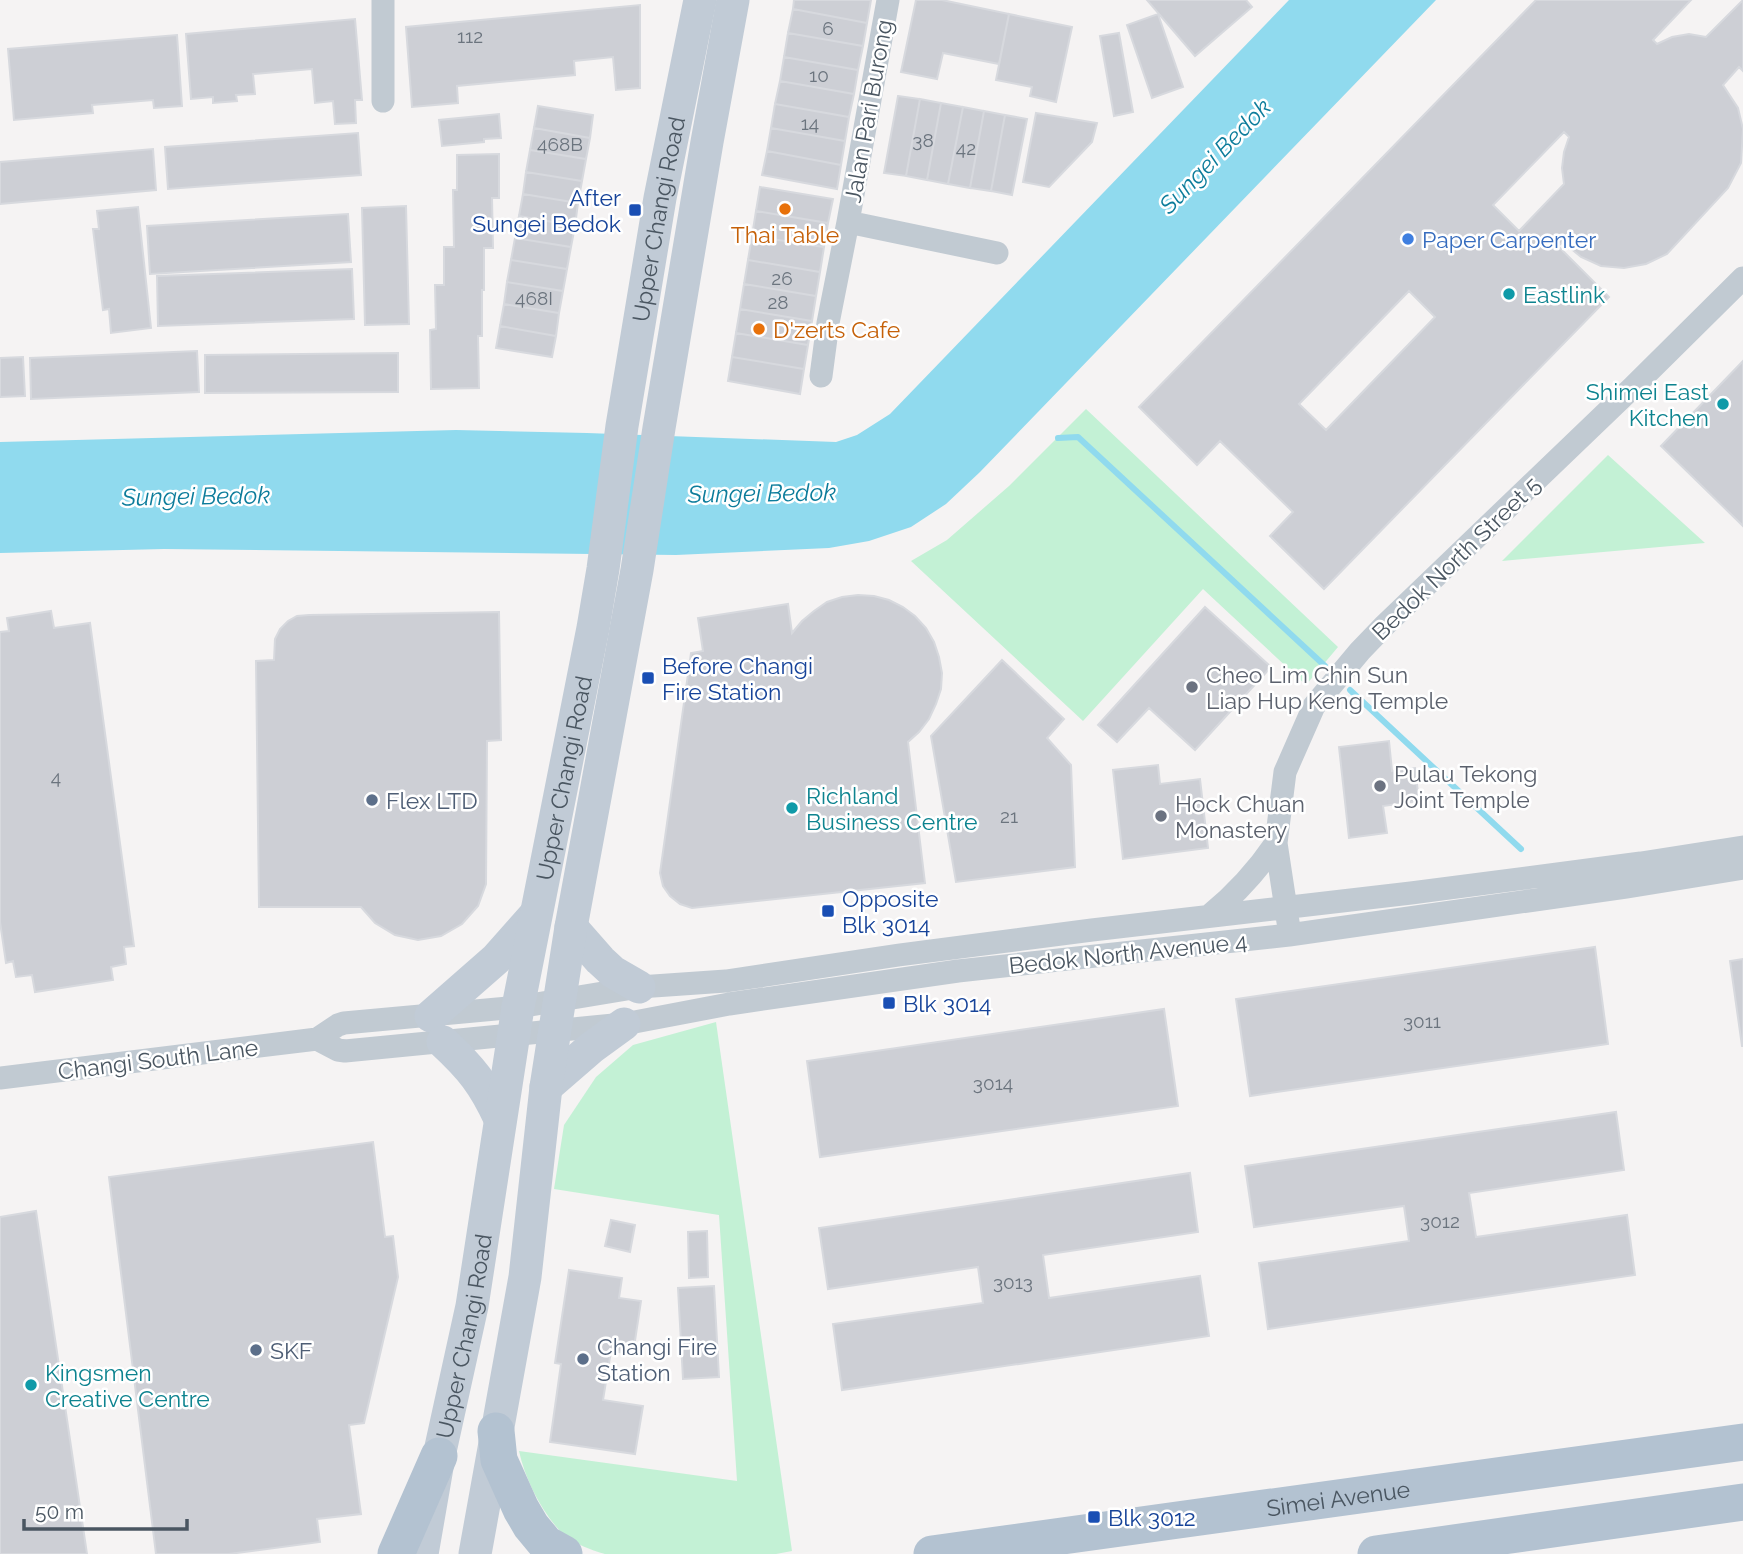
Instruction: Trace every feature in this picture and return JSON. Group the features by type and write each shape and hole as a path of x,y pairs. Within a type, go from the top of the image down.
{"main road":[{"path":"496,1431 499,1460 521,1509 531,1526 547,1544 564,1554"},
{"name":"Simei Avenue","path":"932,1554 1743,1442"},
{"path":"396,1554 439,1456"},
{"path":"1376,1554 1743,1502"}],"street":[{"path":"383,0 383,101"},
{"name":"Upper Changi Road","path":"422,1554 439,1456 472,1306 516,1021 590,642 660,198 700,0"},
{"name":"Upper Changi Road","path":"475,1554 525,1277 546,1087 571,927 639,563 659,428 733,0"},
{"name":"Jalan Pari Burong","path":"821,376 828,323 888,0"},
{"name":"Jalan Pari Burong","path":"848,222 997,253"},
{"name":"Bedok North Street 5","path":"1289,935 1276,843 1285,772 1314,706 1385,625 1743,278"},
{"path":"1209,916 1234,896 1276,843"},
{"name":"Bedok North Avenue 4","path":"516,1021 557,1014 639,987 726,981 885,957 1411,893 1743,847"},
{"name":"Bedok North Avenue 4","path":"516,1021 557,1014 624,1024 729,1004 944,973 1289,935 1743,868"},
{"path":"500,1119 489,1094 437,1029 536,913"},
{"path":"571,927 600,960 639,987"},
{"name":"Changi South Lane","path":"0,1078 317,1040 338,1025 437,1029 516,1021"},
{"path":"546,1087 624,1024"}],"green space":[{"path":"1086,409 1338,647 1306,685 1203,589 1083,721 911,561 947,540 1009,486"},
{"path":"1608,455 1705,543 1502,561"},
{"path":"716,1022 792,1551 776,1554 605,1554 575,1542 553,1523 530,1483 519,1451 737,1481 719,1215 554,1189 564,1125 596,1077 633,1045"}],"water":[{"name":"Sungei Bedok","path":"1289,0 1436,0 980,472 946,504 911,527 869,541 829,548 676,555 164,549 0,553 0,442 456,430 836,442 857,435 890,414"}],"building":[{"path":"794,0 871,0 867,23 793,9"},
{"path":"916,0 942,0 1009,14 999,64 943,53 937,79 901,72"},
{"path":"1147,0 1246,0 1252,7 1195,56"},
{"name":"Eastlink","path":"1536,0 1691,0 1653,40 1657,44 1672,37 1689,34 1706,37 1743,0 1743,71 1739,67 1723,85 1738,108 1743,129 1741,163 1728,188 1667,254 1646,264 1624,268 1601,266 1581,257 1563,242 1558,246 1609,297 1324,589 1270,536 1293,512 1220,441 1197,465 1139,407","holes":["1564,132 1569,137 1562,168 1564,184 1519,231 1493,205","1409,291 1435,317 1326,430 1299,404"]},
{"path":"640,5 640,88 616,90 613,57 574,61 575,75 457,86 458,103 412,107 406,27"},
{"path":"793,9 867,23 863,46 788,33"},
{"path":"1009,14 1072,27 1056,102 1030,96 1032,87 996,80"},
{"path":"1158,14 1183,87 1152,98 1127,25"},
{"path":"355,19 362,100 355,100 356,123 335,124 333,101 315,103 312,69 253,74 255,94 236,95 237,101 213,103 213,97 191,99 186,34"},
{"path":"788,33 863,46 858,70 784,57"},
{"path":"1119,33 1133,112 1114,116 1100,36"},
{"path":"177,35 182,106 154,108 153,100 92,105 93,113 14,120 8,49"},
{"path":"784,57 858,70 854,94 780,81"},
{"path":"780,81 854,94 849,117 775,104"},
{"path":"898,96 920,99 906,176 884,173"},
{"path":"920,99 941,103 927,180 906,176"},
{"path":"941,103 963,107 948,184 927,180"},
{"path":"775,104 849,117 845,141 771,128"},
{"path":"538,106 593,115 590,138 534,128"},
{"path":"963,107 984,111 970,188 948,184"},
{"path":"984,111 1005,115 991,191 970,188"},
{"path":"1036,113 1097,123 1092,142 1049,187 1023,182"},
{"path":"499,114 501,138 442,146 439,120"},
{"path":"1005,115 1027,119 1012,195 991,191"},
{"path":"534,128 590,138 586,159 530,150"},
{"path":"771,128 845,141 841,165 767,151"},
{"path":"358,133 361,175 168,189 165,147"},
{"path":"153,149 156,190 0,204 0,162"},
{"path":"530,150 586,159 582,181 526,172"},
{"path":"767,151 841,165 837,189 762,175"},
{"path":"499,154 499,198 492,198 493,248 484,248 482,336 478,336 479,388 431,389 430,330 436,329 435,285 444,285 444,247 454,247 453,190 457,190 457,155"},
{"path":"526,172 582,181 578,203 523,194"},
{"path":"760,187 833,199 828,223 756,211"},
{"path":"523,194 578,203 575,226 519,216"},
{"path":"406,206 409,324 365,325 362,208"},
{"path":"138,207 151,328 111,333 109,309 103,310 93,229 99,229 97,211"},
{"path":"756,211 828,223 824,247 752,236"},
{"path":"348,214 351,262 150,274 147,226"},
{"path":"519,216 575,226 571,247 515,238"},
{"path":"752,236 824,247 820,272 748,260"},
{"path":"515,238 571,247 567,269 511,260"},
{"path":"511,260 567,269 563,291 507,282"},
{"path":"748,260 820,272 816,296 744,284"},
{"path":"352,269 354,319 158,326 157,276"},
{"path":"507,282 563,291 559,313 504,304"},
{"path":"744,284 816,296 812,321 740,309"},
{"path":"504,304 559,313 556,336 500,326"},
{"path":"740,309 812,321 808,345 736,333"},
{"path":"500,326 556,336 552,357 496,348"},
{"path":"736,333 808,345 804,369 732,357"},
{"path":"197,351 199,392 31,399 30,358"},
{"path":"398,353 398,392 205,393 205,355"},
{"path":"23,357 25,396 0,397 0,358"},
{"path":"732,357 804,369 800,394 728,381"},
{"name":"Shimei East Kitchen","path":"1743,361 1743,526 1661,446"},
{"name":"Richland Business Centre","path":"858,595 889,600 915,616 926,628 939,657 941,689 936,704 929,719 908,742 925,883 692,908 680,904 663,886 660,873 691,653 703,651 698,618 788,604 792,633 802,621 827,602"},
{"name":"Cheo Lim Chin Sun Liap Hup Keng Temple","path":"1205,607 1271,667 1195,750 1149,708 1117,742 1098,725"},
{"path":"51,611 54,628 90,623 134,946 124,947 126,964 111,967 113,980 35,992 32,975 16,977 13,961 6,963 0,922 0,632 9,631 7,618"},
{"name":"Flex LTD","path":"499,612 501,740 487,741 486,884 478,906 462,924 441,936 418,940 395,935 375,923 361,907 259,907 256,661 274,660 275,639 280,629 297,616 309,615"},
{"path":"1002,660 1064,719 1047,738 1071,765 1075,867 956,882 931,736"},
{"name":"Pulau Tekong Joint Temple","path":"1389,741 1392,771 1415,768 1419,801 1383,806 1387,833 1349,838 1339,747"},
{"name":"Hock Chuan Monastery","path":"1158,765 1160,784 1200,779 1208,848 1123,859 1113,770"},
{"path":"1595,947 1608,1044 1250,1096 1236,999"},
{"path":"1743,959 1743,1046 1742,1046 1730,961"},
{"path":"1164,1009 1178,1106 820,1157 807,1061"},
{"path":"1616,1112 1624,1170 1469,1193 1476,1237 1627,1215 1635,1275 1268,1329 1259,1263 1409,1241 1404,1206 1254,1227 1245,1166"},
{"name":"SKF","path":"373,1142 385,1237 393,1236 398,1277 364,1423 349,1425 361,1514 317,1519 320,1542 229,1554 156,1554 109,1177"},
{"path":"1190,1173 1198,1232 1043,1255 1049,1298 1200,1276 1209,1336 842,1390 833,1324 983,1303 978,1267 828,1289 819,1228"},
{"name":"Kingsmen Creative Centre","path":"36,1211 87,1554 0,1554 0,1217"},
{"path":"611,1220 635,1225 630,1252 605,1246"},
{"path":"707,1231 708,1277 689,1278 688,1232"},
{"name":"Changi Fire Station","path":"569,1270 622,1278 619,1298 641,1301 633,1354 611,1351 603,1400 643,1406 635,1454 550,1442 561,1364 555,1363"},
{"path":"714,1286 719,1377 683,1379 678,1288"}],"waterway":[{"path":"1058,438 1078,437 1325,666"},
{"path":"1350,690 1521,849"}],"place":[{"name":"Thai Table","path":"785,209"},
{"name":"After Sungei Bedok","path":"635,210"},
{"name":"Paper Carpenter","path":"1408,239"},
{"name":"Eastlink","path":"1509,294"},
{"name":"D'zerts Cafe","path":"759,329"},
{"name":"Shimei East Kitchen","path":"1723,404"},
{"name":"Before Changi Fire Station","path":"648,678"},
{"name":"Cheo Lim Chin Sun Liap Hup Keng Temple","path":"1192,687"},
{"name":"Pulau Tekong Joint Temple","path":"1380,786"},
{"name":"Flex LTD","path":"372,800"},
{"name":"Richland Business Centre","path":"792,808"},
{"name":"Hock Chuan Monastery","path":"1161,816"},
{"name":"Opposite Blk 3014","path":"828,911"},
{"name":"Blk 3014","path":"889,1003"},
{"name":"SKF","path":"256,1350"},
{"name":"Changi Fire Station","path":"583,1359"},
{"name":"Kingsmen Creative Centre","path":"31,1385"},
{"name":"Blk 3012","path":"1094,1517"}]}
